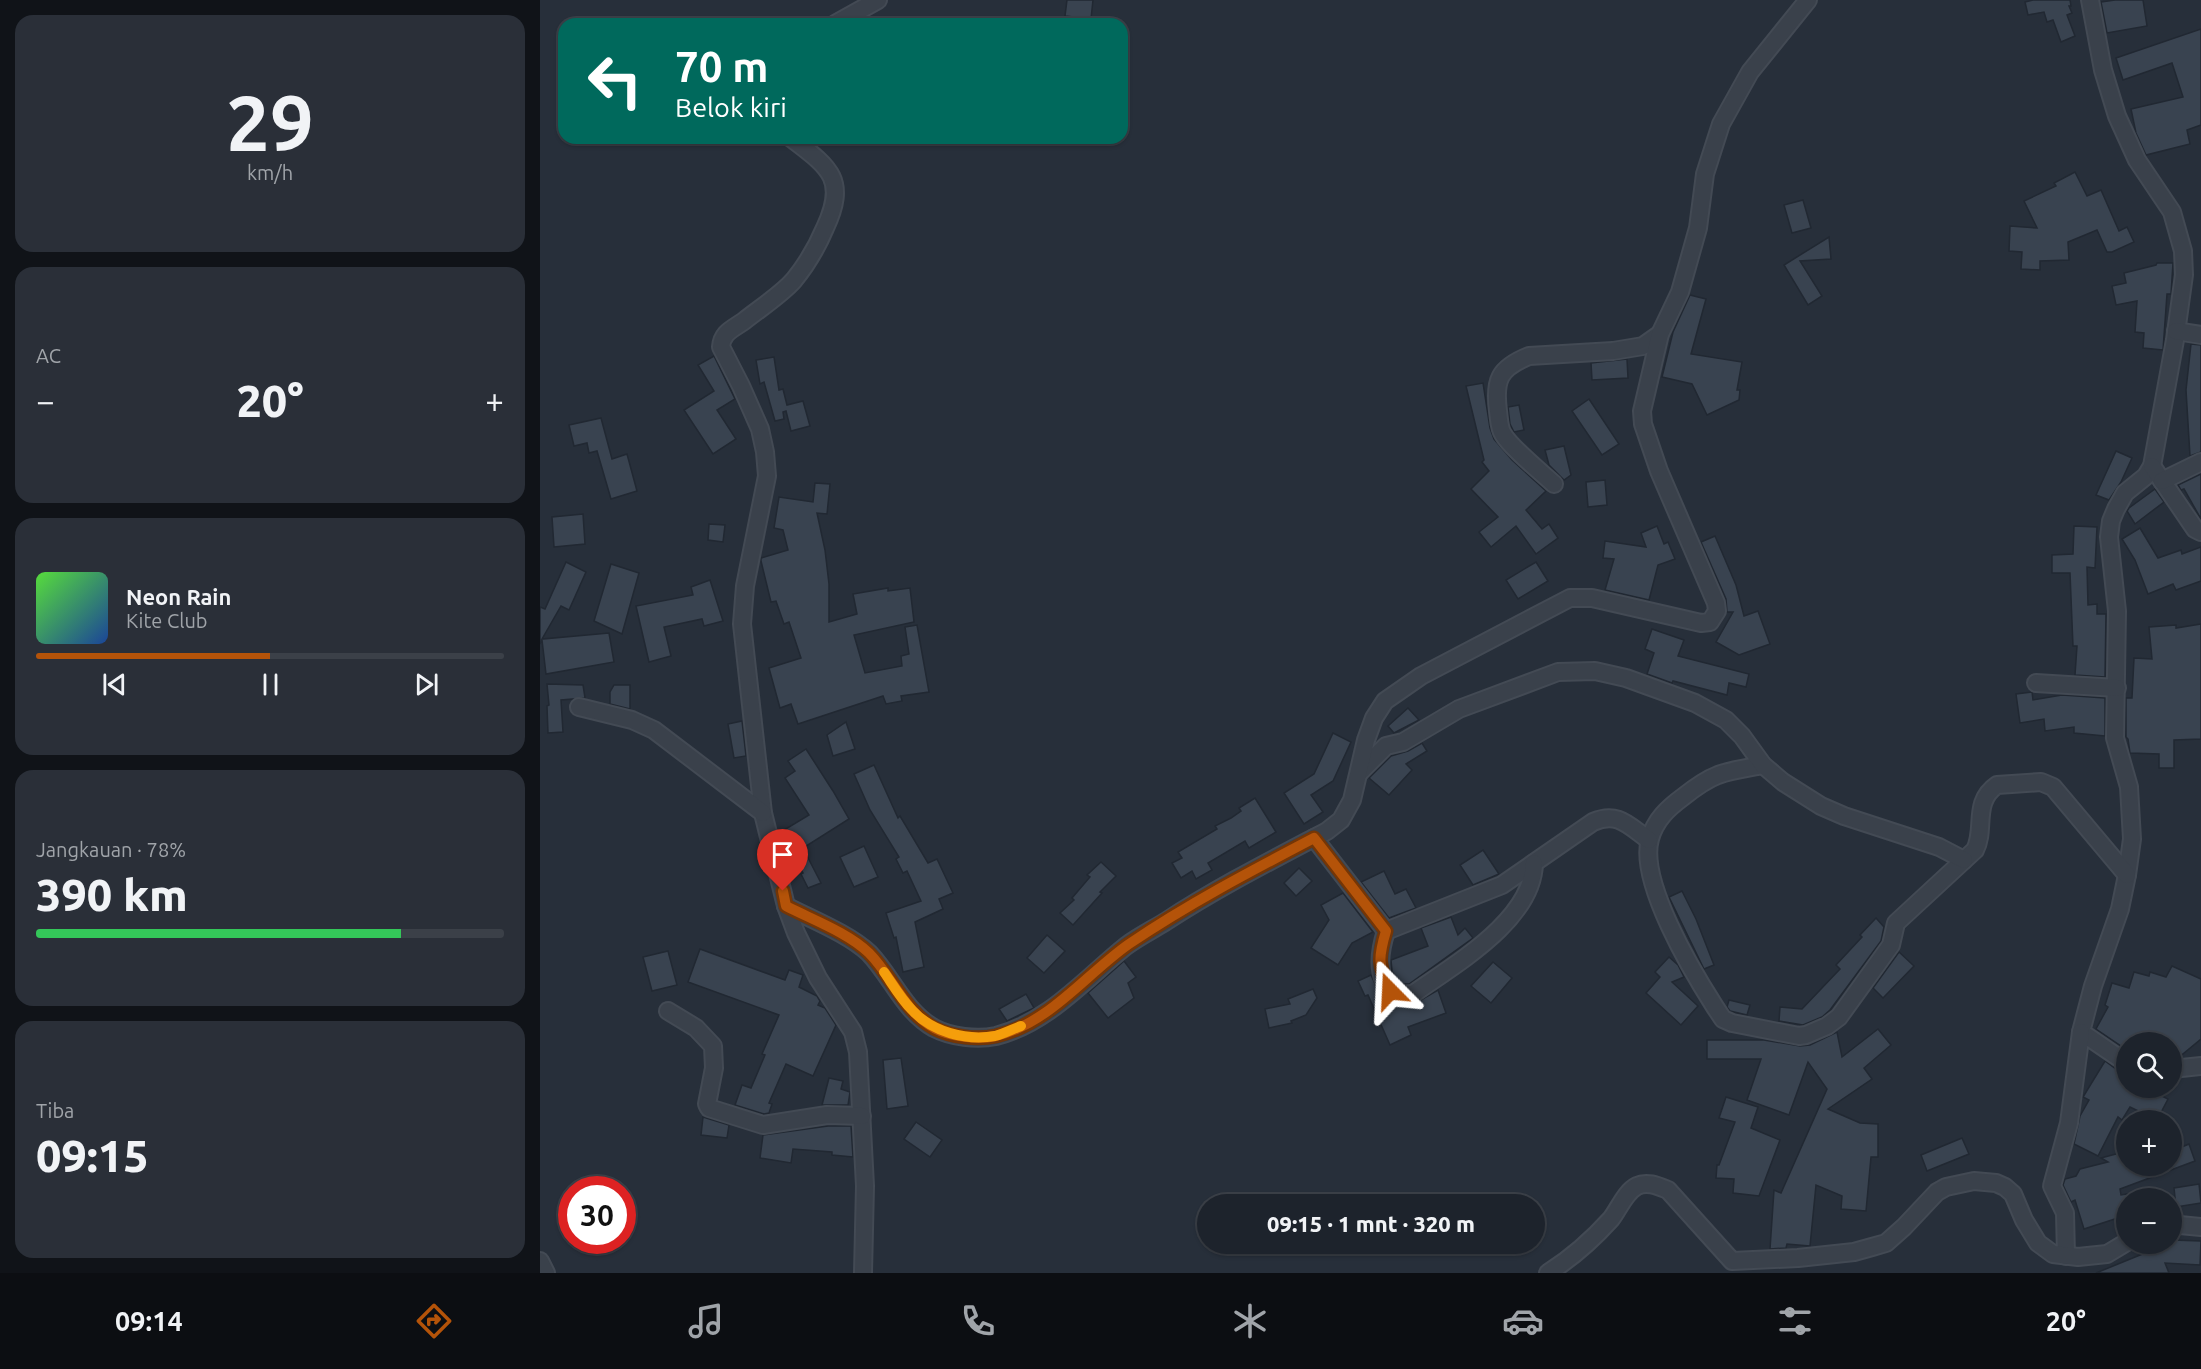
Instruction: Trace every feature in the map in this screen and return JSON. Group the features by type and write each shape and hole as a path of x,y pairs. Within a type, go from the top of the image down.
{"street":[{"path":"846,18 878,0"},
{"path":"786,906 846,937 868,952 913,1011 934,1028 954,1035 974,1038 996,1036 1029,1023 1072,993 1127,946 1185,909 1314,838 1341,819 1352,800 1366,740 1374,718 1385,700 1421,676 1570,598 1592,598 1701,623 1710,622 1717,611 1716,603 1659,471 1642,424 1642,411 1660,334 1680,292 1698,228 1705,174 1722,124 1750,72 1808,0"},
{"path":"2066,1256 2065,1213 2052,1186 2069,1123 2081,1032 2093,986 2120,909 2132,838 2129,787 2115,738 2117,611 2109,537 2115,509 2131,486 2146,476 2152,466 2184,275 2179,230 2172,212 2137,160 2117,116 2103,70 2090,0"},
{"path":"799,144 829,169 834,181 832,212 814,252 793,282 730,329 721,341 720,347 760,429 765,452 767,476 745,586 742,624 764,813 786,906 807,957 853,1032 858,1052 865,1186 863,1273"},
{"path":"2176,331 2201,335"},
{"path":"1554,484 1503,434 1495,391 1498,379 1516,361 1529,356 1613,351 1643,346 1660,334"},
{"path":"2162,481 2201,462"},
{"path":"2152,466 2195,529 2201,532"},
{"path":"1359,773 1386,746 1403,742 1459,709 1558,672 1595,671 1626,678 1695,703 1726,720 1742,736 1763,765 1783,782 1821,806 1844,816 1939,847 1964,860"},
{"path":"2036,683 2117,688"},
{"path":"579,707 632,720 654,730 764,813"},
{"path":"1763,765 1717,776 1695,788 1671,806 1656,822 1649,840 1647,856 1653,883 1674,933 1706,993 1723,1019 1732,1023 1799,1036 1827,1026 1839,1017 1891,945 1896,923 1975,850 1978,844 1978,822 1984,802 1993,788 2002,783 2041,782 2047,783 2058,791 2127,875"},
{"path":"1386,931 1502,885 1593,822 1604,817 1613,817 1621,821 1649,840"},
{"path":"1314,838 1386,931"},
{"path":"1386,931 1380,951 1380,970 1390,991 1395,996 1413,994 1494,936 1527,894 1533,881 1534,863"},
{"path":"668,1011 696,1028 713,1046 714,1068 707,1101 709,1108 763,1125 827,1114 862,1116"},
{"path":"2081,1032 2116,1054"},
{"path":"2182,1068 2201,1066"},
{"path":"1548,1273 1572,1255 1611,1218 1629,1192 1637,1186 1647,1184 1668,1190 1732,1261 1854,1252 1886,1243 1937,1192 1946,1187 1974,1181 1996,1183 2013,1194 2024,1220 2038,1243 2048,1251 2079,1257 2107,1254 2116,1249"},
{"path":"2182,1224 2201,1227"},
{"path":"540,1261 546,1273"}],"building":[{"path":"1067,0 1093,0 1091,18 1065,16"},
{"path":"2070,0 2071,6 2069,6 2072,13 2067,15 2075,36 2061,42 2053,20 2047,22 2044,12 2028,15 2025,2"},
{"path":"2143,0 2147,26 2107,33 2101,2"},
{"path":"2201,29 2201,125 2187,130 2190,144 2146,155 2136,133 2131,109 2183,97 2172,63 2123,80 2116,58"},
{"path":"2075,172 2087,196 2101,190 2119,231 2127,227 2134,242 2107,252 2097,230 2068,242 2069,260 2040,261 2040,270 2021,269 2022,252 2009,251 2010,226 2037,228 2024,201 2056,186 2054,183"},
{"path":"1803,200 1811,228 1792,233 1784,205"},
{"path":"1829,237 1831,259 1800,261 1822,296 1808,305 1784,265"},
{"path":"2157,263 2173,263 2171,294 2167,294 2163,350 2143,348 2144,333 2135,332 2137,301 2116,305 2112,286 2126,283 2124,273"},
{"path":"1690,295 1706,299 1691,354 1742,362 1737,390 1740,390 1739,400 1707,415 1692,384 1662,377 1673,332"},
{"path":"2191,344 2201,345 2201,452 2190,456 2186,390"},
{"path":"714,356 735,399 717,410 736,439 713,454 684,410 714,391 698,365"},
{"path":"774,357 779,390 783,389 787,405 803,401 810,426 791,431 786,411 783,412 784,419 775,421 764,382 760,384 756,360"},
{"path":"1627,359 1628,378 1592,380 1591,363"},
{"path":"1483,383 1490,428 1494,439 1512,460 1546,491 1526,510 1542,529 1549,524 1558,538 1536,554 1516,526 1491,547 1479,532 1498,517 1471,489 1489,471 1482,462 1484,460 1466,386"},
{"path":"1589,399 1619,444 1602,455 1572,411"},
{"path":"1519,405 1524,430 1514,432 1510,424 1508,407"},
{"path":"601,418 612,459 627,454 637,491 611,499 597,451 589,453 587,443 574,446 569,425"},
{"path":"1564,446 1571,475 1564,480 1549,465 1545,450"},
{"path":"2116,451 2132,458 2121,482 2109,500 2096,495"},
{"path":"2201,474 2201,519 2184,489 2181,490 2178,485"},
{"path":"1605,480 1607,505 1588,507 1586,482"},
{"path":"815,483 830,484 827,514 817,513 829,584 829,622 857,614 853,594 888,588 888,591 910,588 914,622 854,635 865,673 902,666 901,656 909,654 905,627 917,625 929,692 901,696 902,701 886,704 883,696 798,724 791,704 780,708 769,668 801,658 789,622 784,624 776,601 771,602 761,558 788,550 783,530 774,528 779,497 813,502"},
{"path":"2155,489 2164,502 2135,524 2127,511"},
{"path":"583,514 585,544 554,547 552,517"},
{"path":"709,524 725,525 723,542 708,540"},
{"path":"1657,526 1664,544 1668,542 1675,559 1658,565 1649,600 1605,590 1614,559 1603,558 1605,541 1646,547 1641,533"},
{"path":"2074,526 2097,527 2095,568 2087,567 2088,605 2097,604 2097,614 2106,614 2105,677 2075,675 2077,646 2073,646 2070,573 2052,573 2052,555 2073,554"},
{"path":"2140,528 2158,558 2181,550 2182,554 2201,547 2201,581 2176,590 2173,584 2148,594 2135,560 2122,539"},
{"path":"1715,536 1736,585 1744,616 1758,611 1770,644 1739,655 1716,642 1733,612 1727,612 1726,599 1701,542"},
{"path":"566,562 586,572 569,610 561,606 542,639 609,633 614,662 546,674 542,640 540,644 540,607 545,609"},
{"path":"1536,562 1548,581 1518,599 1506,580"},
{"path":"611,564 639,573 622,634 594,621"},
{"path":"710,580 723,621 704,626 702,619 664,627 671,656 649,662 636,606 693,595 691,587"},
{"path":"2201,624 2201,739 2174,740 2174,768 2159,768 2159,754 2130,753 2126,737 2126,698 2132,698 2134,658 2152,659 2149,627 2176,625 2176,628"},
{"path":"1652,629 1684,640 1678,656 1749,674 1746,687 1729,683 1727,695 1673,681 1672,683 1647,674 1654,653 1645,649"},
{"path":"547,684 583,685 585,698 561,700 563,732 548,733"},
{"path":"614,685 630,685 630,709 610,704 610,692"},
{"path":"2032,692 2033,700 2062,695 2105,698 2105,736 2074,733 2074,727 2045,731 2044,719 2020,723 2016,694"},
{"path":"1408,708 1419,720 1394,733 1388,726"},
{"path":"742,721 746,756 734,758 728,724"},
{"path":"846,722 855,749 833,756 827,735"},
{"path":"1333,733 1351,742 1333,781 1311,795 1323,812 1304,824 1284,793 1314,774"},
{"path":"1422,743 1427,751 1406,764 1412,770 1389,795 1369,778 1391,756 1408,751"},
{"path":"806,749 849,819 803,848 821,883 808,888 801,874 803,873 779,833 809,815 785,778 795,771 788,761"},
{"path":"874,765 898,818 900,816 928,863 937,859 953,893 939,899 943,909 915,922 924,967 903,972 896,937 894,938 886,913 921,901 907,871 903,873 896,859 899,857 870,810 854,774"},
{"path":"1255,798 1276,832 1249,848 1245,841 1208,863 1212,870 1196,879 1192,871 1181,878 1172,863 1182,858 1178,852 1217,829 1215,826 1241,811 1239,808"},
{"path":"864,846 878,877 854,887 840,857"},
{"path":"1483,850 1499,874 1473,885 1460,865"},
{"path":"1101,862 1116,876 1073,925 1060,913 1074,900 1072,898 1090,877 1087,875"},
{"path":"1299,868 1312,881 1296,896 1284,883"},
{"path":"1384,871 1395,894 1406,889 1416,908 1389,918 1361,882"},
{"path":"1682,891 1714,965 1704,969 1669,897"},
{"path":"1343,893 1373,932 1352,943 1338,965 1311,948 1329,920 1321,905"},
{"path":"1451,917 1458,935 1465,928 1473,938 1409,984 1399,984 1392,971 1391,960 1428,946 1421,928"},
{"path":"1876,918 1884,927 1881,941 1830,1010 1822,1017 1803,1025 1779,1021 1780,1007 1802,1009 1840,969 1836,965"},
{"path":"1047,935 1065,951 1044,973 1027,958"},
{"path":"700,949 785,980 789,970 803,975 799,987 817,996 820,1001 818,1005 825,1008 836,1025 813,1076 786,1064 769,1103 772,1104 769,1113 764,1114 735,1105 742,1085 751,1088 765,1055 762,1054 779,1015 688,982"},
{"path":"668,951 677,985 652,991 643,957"},
{"path":"1899,952 1914,966 1883,998 1873,988"},
{"path":"1669,957 1678,965 1684,977 1672,982 1698,1006 1681,1025 1646,993 1660,977 1655,972"},
{"path":"1124,961 1136,977 1128,983 1134,998 1108,1018 1088,993"},
{"path":"1493,962 1512,978 1491,1003 1471,986"},
{"path":"2172,966 2201,979 2201,1039 2182,1055 2182,1032 2116,1032 2116,1043 2096,1029 2108,1007 2105,1005 2112,983 2129,988 2134,972 2149,976 2150,972 2166,977"},
{"path":"1371,975 1380,994 1391,1005 1414,1004 1438,990 1446,1013 1408,1027 1411,1035 1390,1045 1368,995 1365,996 1358,981"},
{"path":"1313,989 1317,998 1306,1015 1291,1021 1292,1023 1269,1028 1265,1009 1290,1004 1288,999"},
{"path":"1026,994 1034,1008 1007,1021 999,1009"},
{"path":"1729,1000 1750,1005 1747,1015 1730,1011 1727,1007"},
{"path":"1878,1029 1891,1045 1864,1068 1872,1079 1828,1109 1860,1123 1878,1124 1878,1157 1871,1157 1866,1211 1841,1209 1842,1196 1816,1185 1810,1246 1787,1244 1786,1248 1770,1249 1774,1190 1781,1193 1827,1089 1808,1062 1789,1115 1747,1100 1761,1059 1707,1059 1707,1040 1764,1040 1800,1046 1810,1045 1837,1032 1842,1057"},
{"path":"901,1058 908,1106 887,1109 883,1060"},
{"path":"2105,1061 2116,1069 2116,1098 2168,1099 2162,1110 2136,1110 2130,1107 2128,1110 2116,1110 2116,1121 2098,1156 2074,1144 2080,1116 2089,1100 2083,1097"},
{"path":"829,1078 843,1081 841,1089 850,1092 848,1105 822,1105"},
{"path":"1726,1097 1758,1107 1751,1128 1780,1140 1759,1196 1733,1193 1734,1179 1716,1178 1717,1165 1719,1165 1735,1122 1719,1118"},
{"path":"703,1117 729,1125 727,1138 701,1135"},
{"path":"916,1122 942,1140 930,1157 904,1139"},
{"path":"828,1126 851,1126 853,1157 832,1155 832,1152 793,1149 791,1163 760,1158 763,1135"},
{"path":"1962,1138 1969,1154 1927,1171 1921,1155"},
{"path":"2189,1144 2195,1161 2182,1166 2182,1147"},
{"path":"2116,1154 2116,1176 2155,1176 2123,1188 2116,1188 2116,1219 2084,1229 2075,1200 2071,1202 2063,1185 2065,1179 2076,1176 2080,1169 2108,1162 2101,1158"},
{"path":"2199,1184 2201,1203 2182,1206 2182,1188 2174,1188"},
{"path":"2182,1240 2201,1241 2200,1265 2165,1263 2169,1273 2096,1273 2143,1254 2182,1254"}],"slow traffic":[{"path":"884,972 913,1011 934,1028 954,1035 974,1038 996,1036 1021,1026"}],"route":[{"path":"783,891 786,906 846,937 868,952 913,1011 934,1028 954,1035 974,1038 996,1036 1029,1023 1072,993 1127,946 1185,909 1314,838 1386,931 1379,961 1380,970 1390,991"}]}
